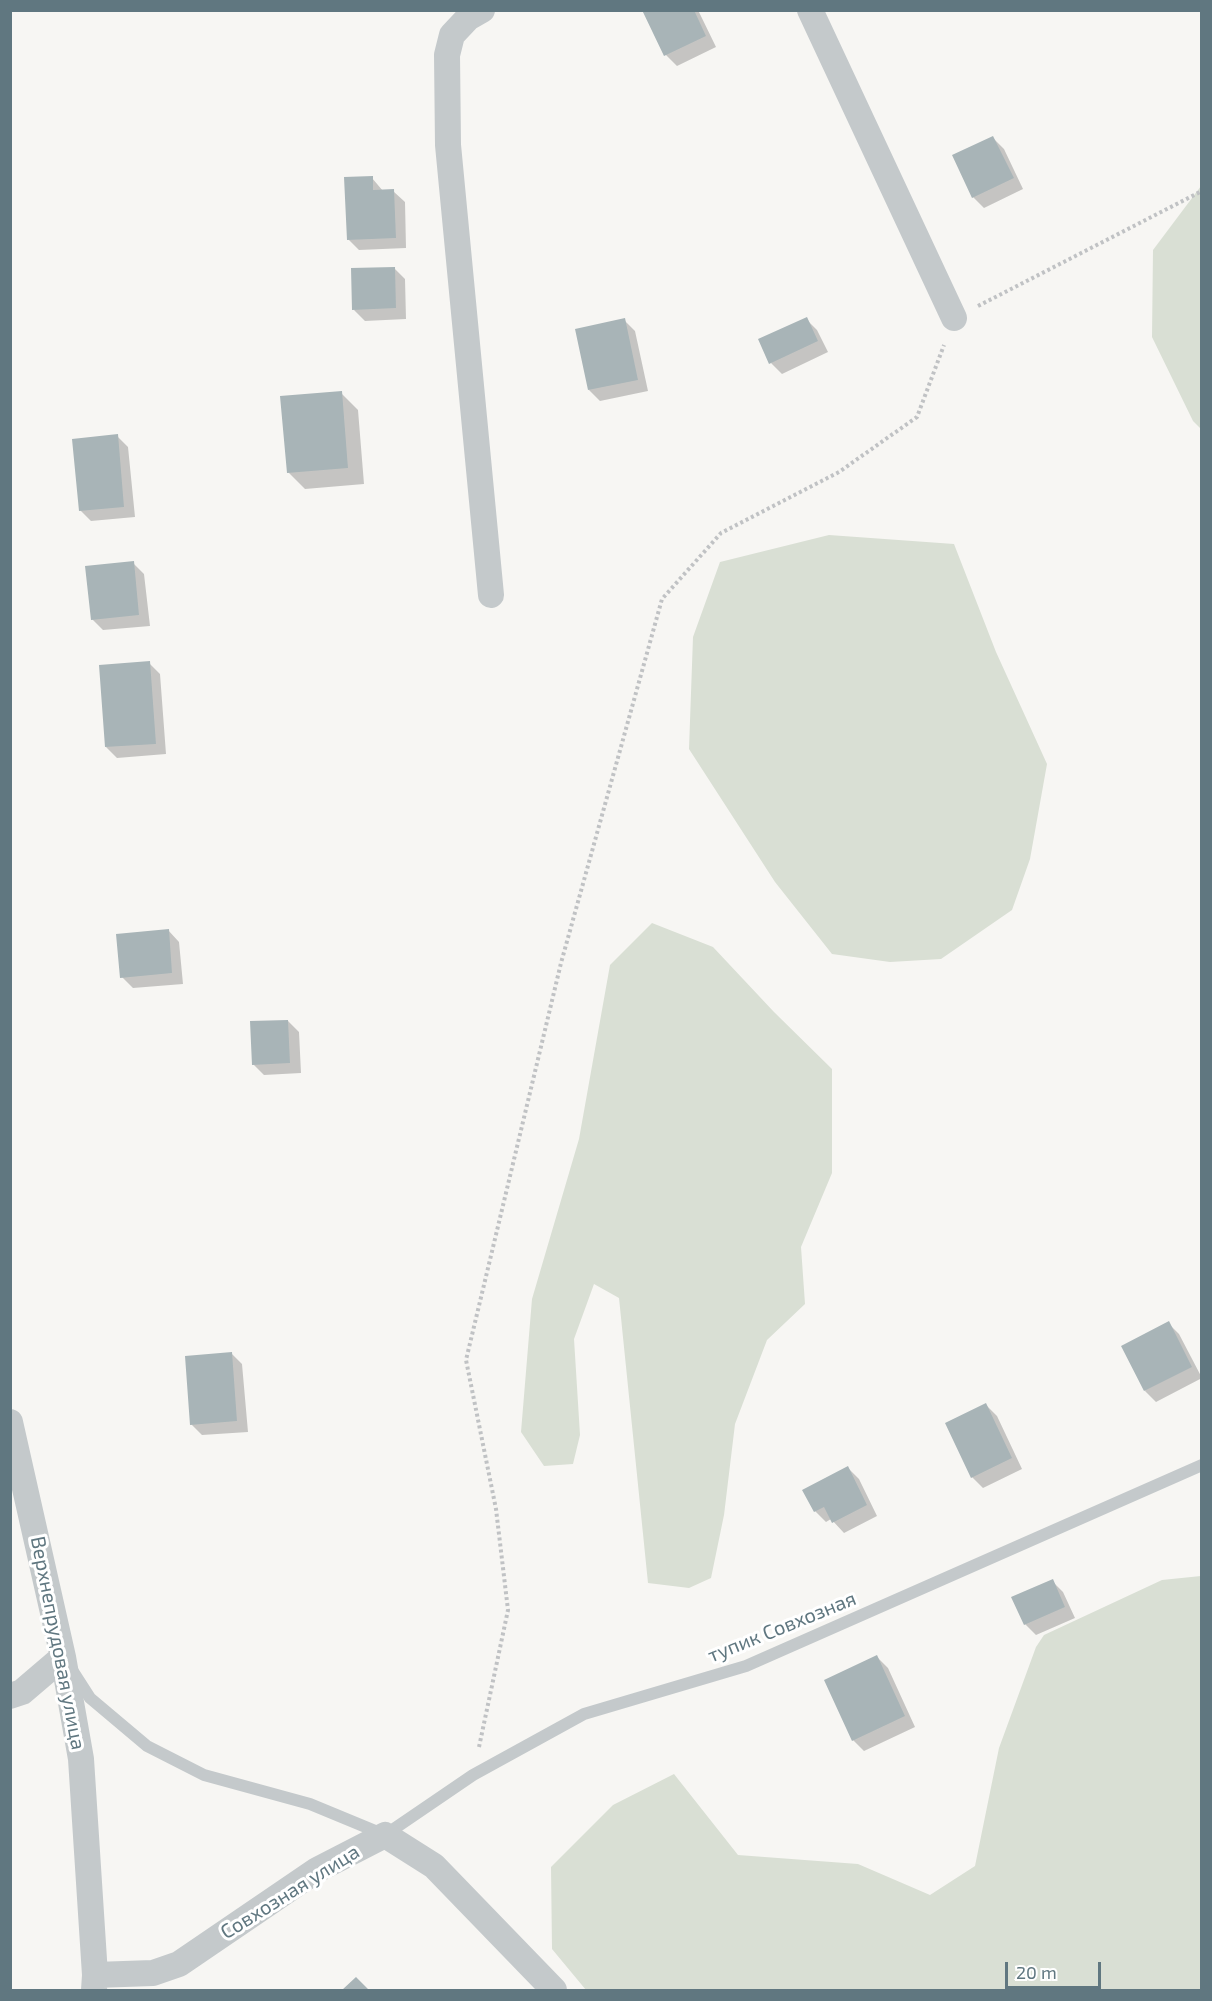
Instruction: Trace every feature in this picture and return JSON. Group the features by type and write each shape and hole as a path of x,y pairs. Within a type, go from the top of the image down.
{"street":[{"path":"482,10 468,18 452,35 447,56 447,100 448,145 491,595"},
{"path":"810,10 954,318"},
{"name":"Верхнепрудовая улица","path":"10,1422 63,1657 81,1759 95,1983"},
{"path":"10,1696 22,1692 63,1657"},
{"path":"385,1834 434,1866 554,1990"},
{"name":"Совхозная улица","path":"95,1983 153,1973 179,1964 317,1870 385,1834"}],"lane":[{"name":"тупик Совхозная","path":"385,1834 473,1774 584,1714 746,1666 1202,1465"},
{"path":"63,1657 90,1698 147,1746 204,1775 310,1804 385,1834"}],"path":[{"path":"473,1774 508,1610 496,1509 466,1360 561,963 662,599 722,533 839,472 917,417 954,318 1202,191"}],"shaded area":[{"path":"1201,186 1201,429 1193,421 1152,337 1153,250"},
{"path":"829,535 954,544 996,652 1047,764 1030,859 1012,910 941,959 890,962 832,954 775,882 689,749 693,637 720,562"},
{"path":"652,923 713,947 832,1069 832,1173 801,1247 805,1304 767,1340 735,1424 724,1515 711,1578 689,1588 648,1583 619,1298 594,1284 574,1339 580,1435 573,1464 544,1466 521,1432 532,1299 579,1139 610,965"},
{"path":"1201,1576 1201,1990 586,1990 552,1949 551,1867 613,1805 674,1774 738,1855 858,1864 930,1895 975,1866 999,1748 1036,1647 1044,1635 1162,1580"}],"building":[{"path":"642,10 694,10 706,36 664,56"},
{"path":"993,136 1014,178 972,198 952,155"},
{"path":"373,176 373,190 394,189 396,238 347,240 344,177"},
{"path":"395,267 396,308 352,310 351,268"},
{"path":"807,317 818,341 769,364 758,339"},
{"path":"625,318 638,380 588,390 575,329"},
{"path":"342,391 348,468 287,473 280,396"},
{"path":"118,434 124,507 79,511 72,439"},
{"path":"134,561 139,615 91,620 85,566"},
{"path":"150,661 156,744 105,747 99,665"},
{"path":"169,929 172,973 120,978 116,934"},
{"path":"288,1020 290,1063 252,1065 250,1021"},
{"path":"1169,1321 1192,1367 1144,1391 1121,1346"},
{"path":"232,1352 237,1421 190,1425 185,1356"},
{"path":"986,1403 1012,1458 971,1478 945,1423"},
{"path":"848,1466 867,1505 832,1523 824,1507 814,1512 802,1490"},
{"path":"1053,1579 1065,1607 1024,1625 1011,1597"},
{"path":"877,1655 905,1716 852,1741 824,1680"},
{"path":"356,1977 369,1990 342,1990"}]}
